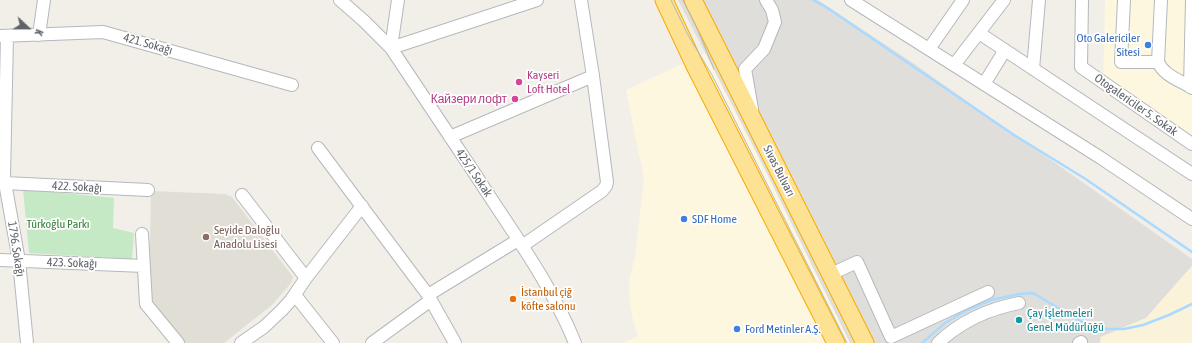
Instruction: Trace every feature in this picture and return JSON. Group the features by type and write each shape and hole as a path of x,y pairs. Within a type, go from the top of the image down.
{"highway":[{"path":"664,0 695,66 836,343"},
{"name":"Sivas Bulvarı","path":"693,0 865,343"}],"street":[{"path":"39,35 44,0"},
{"name":"425/1 Sokak","path":"340,0 364,21 390,48 520,243 553,296 575,343"},
{"path":"398,0 390,48 537,0"},
{"path":"372,343 430,298 602,191 606,186 607,178 582,0"},
{"path":"754,122 745,69 764,49 775,22 772,10 766,0"},
{"path":"929,49 963,0"},
{"path":"954,65 1004,0"},
{"path":"1033,69 1039,0"},
{"name":"Otogalericiler 5. Sokak","path":"1082,0 1081,67 1192,144"},
{"path":"1124,0 1121,62 1158,62"},
{"path":"1161,0 1158,62 1160,67 1167,74 1191,83 1192,0"},
{"path":"853,1 1101,158 1192,218"},
{"name":"421. Sokağı","path":"4,36 103,32 292,85"},
{"path":"979,33 1192,174"},
{"name":"1796. Sokağı","path":"4,36 2,124 3,179 19,261 27,343"},
{"path":"984,84 1005,50"},
{"path":"450,137 593,76"},
{"path":"318,148 430,298 455,343"},
{"name":"422. Sokağı","path":"3,179 148,190"},
{"path":"242,195 306,278"},
{"path":"241,343 274,319 282,310 362,206"},
{"path":"142,234 146,304 178,343"},
{"name":"423. Sokağı","path":"0,260 144,266"},
{"path":"831,274 857,262 891,337 988,292"},
{"path":"295,295 333,343"},
{"path":"938,343 950,332 973,318 997,308 1019,303"}],"shaded area":[{"path":"678,0 818,0 910,61 1192,259 1192,266 1146,318 1101,337 1100,343 850,343 768,175"},
{"name":"Oto Galericiler Sitesi","path":"1105,0 1192,0 1192,152 1103,90"},
{"path":"706,53 850,343 624,343 638,336 630,306 629,287 635,257 644,179 626,90"},
{"name":"Seyide Daloğlu Anadolu Lisesi","path":"151,191 225,194 232,197 293,277 291,283 272,305 224,343 183,343 149,300"}],"green space":[{"name":"Türkoğlu Parkı","path":"23,189 114,198 113,228 134,233 132,259 29,253"}],"sand":[{"path":"1192,266 1192,343 1100,343 1101,337 1146,318"}],"waterway":[{"path":"813,0 826,7 1014,135 1084,178 1192,252"},
{"path":"922,343 945,323 967,310 991,300 1019,294 1033,293 1087,325 1107,329 1124,329 1143,325 1192,304"}],"tram line":[{"path":"671,0 688,35 712,75 847,343"},
{"path":"683,0 696,26 714,69"}],"place":[{"name":"Oto Galericiler Sitesi","path":"1148,45"},
{"name":"Kayseri Loft Hotel","path":"519,82"},
{"name":"Кайзери лофт","path":"515,99"},
{"name":"SDF Home","path":"684,219"},
{"name":"Seyide Daloğlu Anadolu Lisesi","path":"206,237"},
{"name":"İstanbul çiğ köfte salonu","path":"513,299"},
{"name":"Çay İşletmeleri Genel Müdürlüğü","path":"1019,320"},
{"name":"Ford Metinler A.Ş.","path":"737,329"}]}
